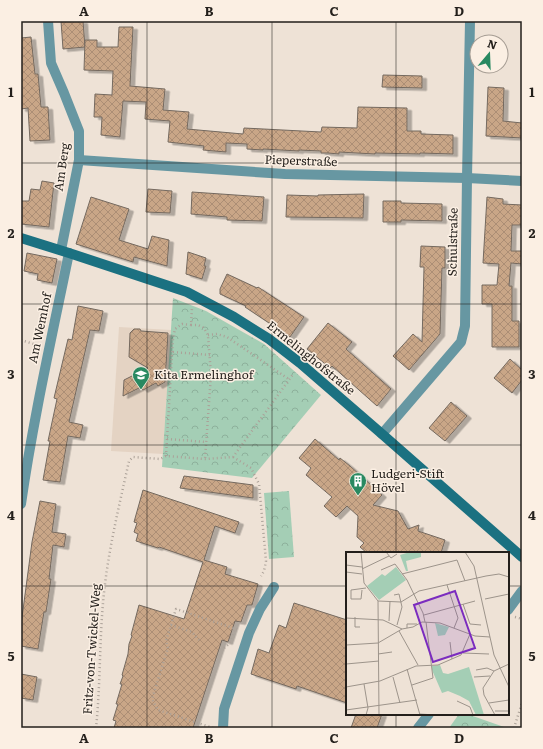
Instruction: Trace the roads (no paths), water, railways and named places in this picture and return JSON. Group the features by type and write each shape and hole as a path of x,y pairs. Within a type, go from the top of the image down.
{"street":[{"name":"Am Berg","path":"48,21 51,63 79,131 79,160 65,251"},
{"name":"Schulstraße","path":"382,434 461,342 466,326 470,21"},
{"name":"Pieperstraße","path":"79,160 285,174 467,178 522,181"},
{"name":"Ermelinghofstraße","path":"21,238 148,278 193,296 234,317 269,339 300,363 522,557"},
{"name":"Am Wemhof","path":"21,504 65,251"},
{"path":"223,728 224,709 250,633 260,609 274,587"},
{"path":"509,609 522,591"},
{"path":"418,728 428,715"}],"place":[{"name":"Kita Ermelinghof","path":"141,390"},
{"name":"Ludgeri-Stift Hövel","path":"358,496"}]}
